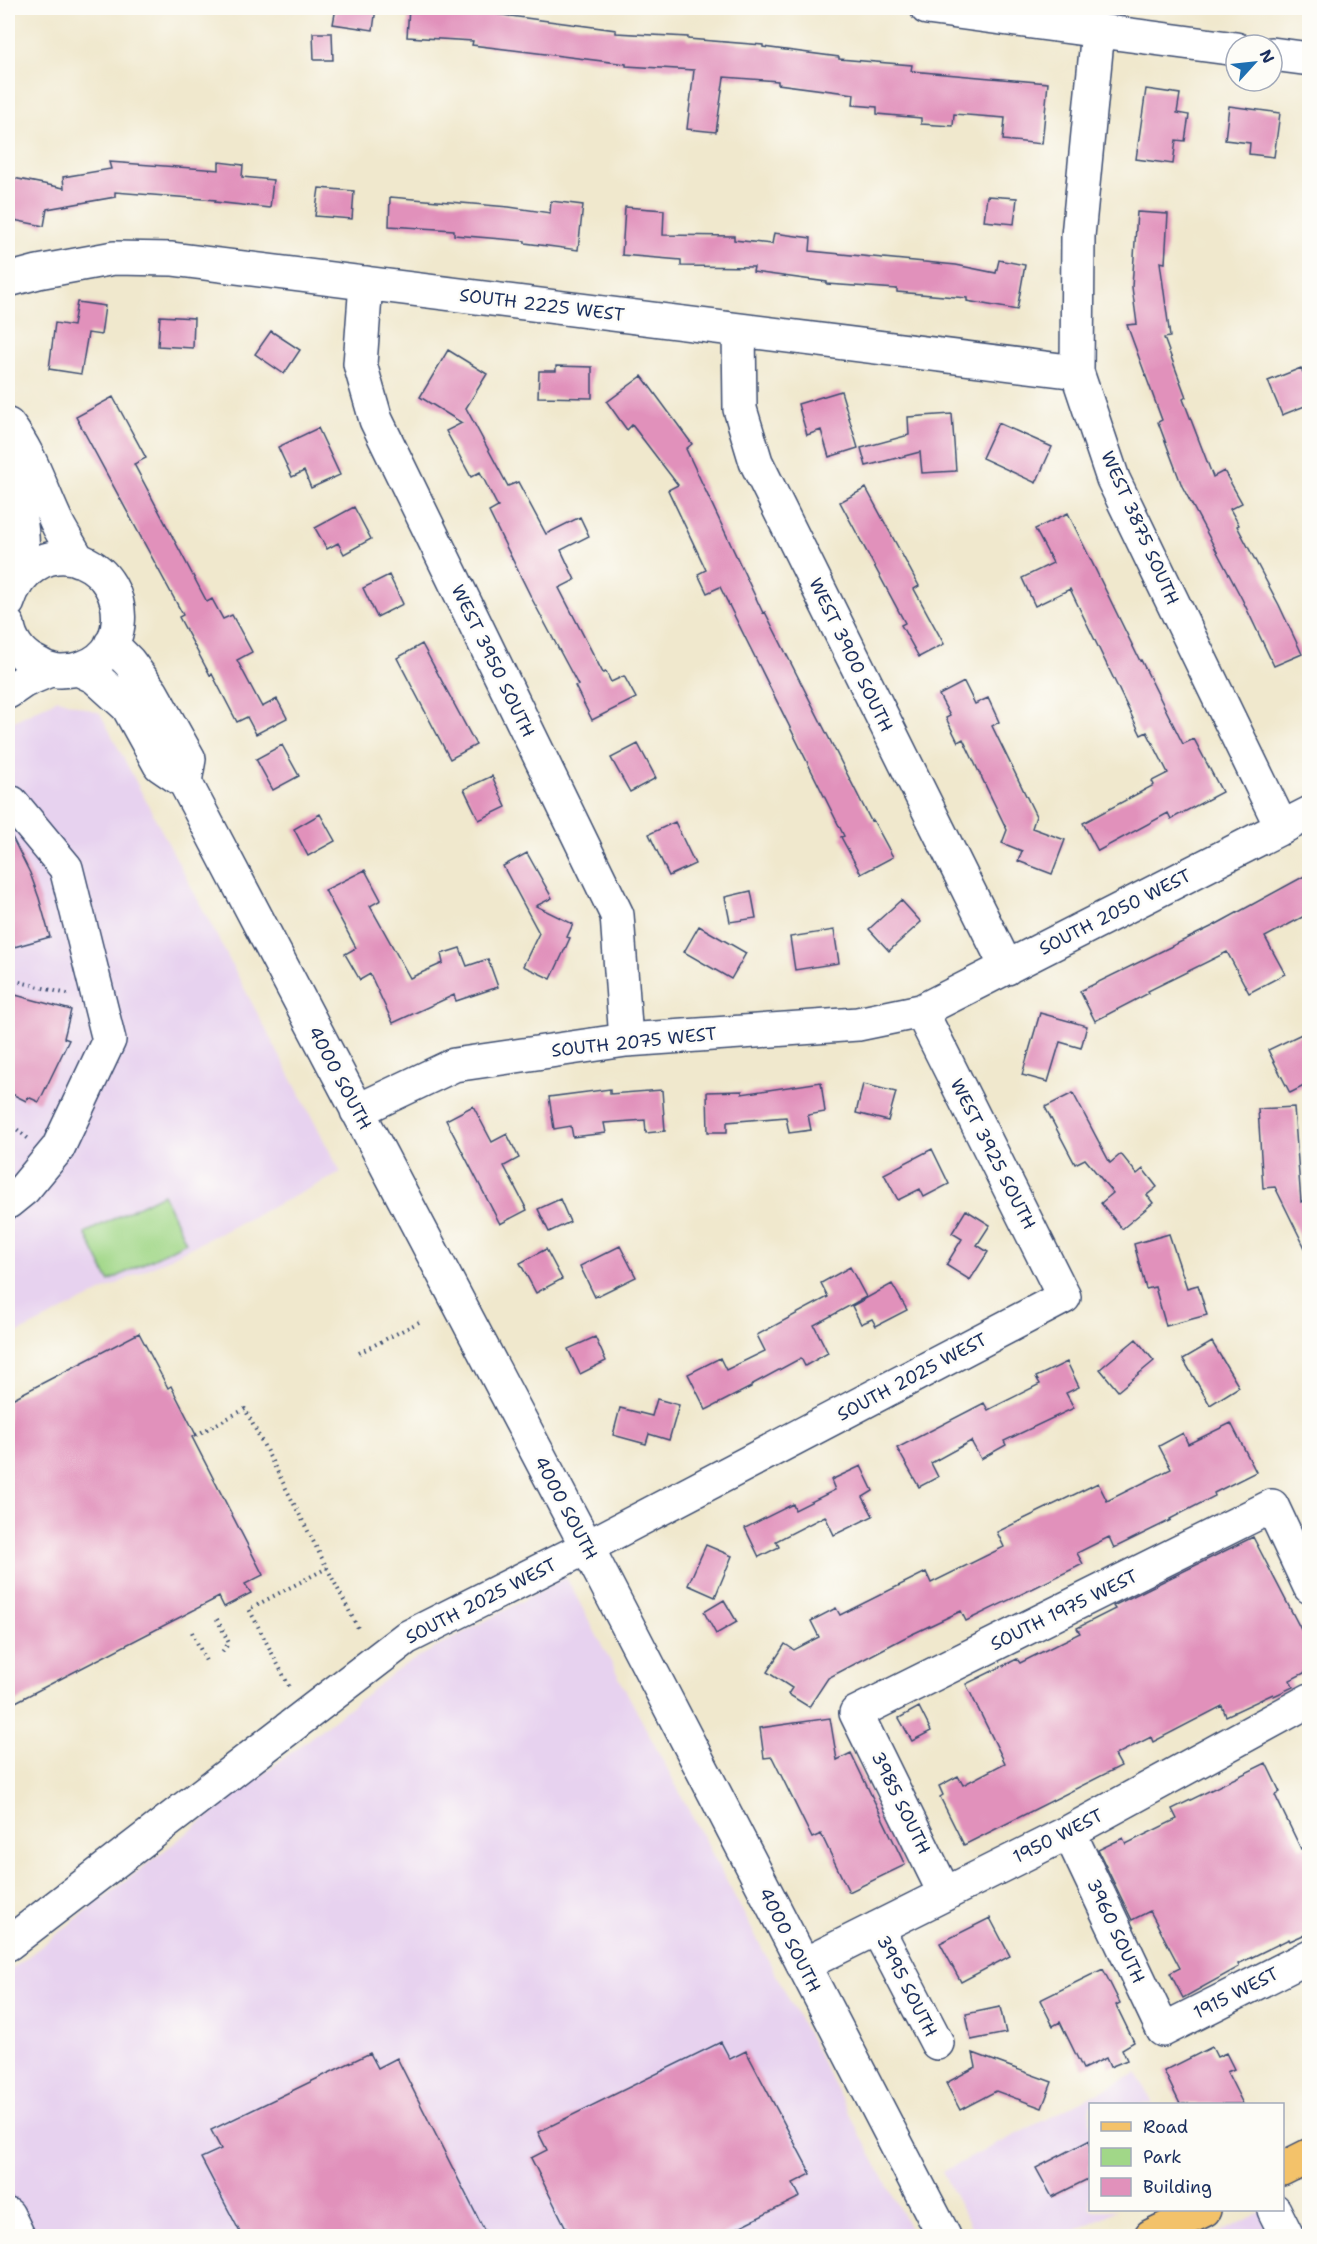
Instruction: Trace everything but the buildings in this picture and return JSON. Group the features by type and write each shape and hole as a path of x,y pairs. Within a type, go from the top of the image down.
{"main road":[{"path":"1284,2168 1310,2155"},
{"path":"1151,2236 1202,2211"}],"street":[{"path":"927,8 1224,47"},
{"name":"WEST 3875 SOUTH","path":"1098,30 1078,236 1077,372 1113,479 1295,821"},
{"path":"1284,56 1310,59"},
{"name":"SOUTH 2225 WEST","path":"8,280 114,258 172,259 1077,372"},
{"name":"WEST 3950 SOUTH","path":"366,283 360,364 376,420 617,915 626,1040"},
{"name":"WEST 3900 SOUTH","path":"739,330 740,409 756,462 1007,968"},
{"path":"8,425 17,437 43,488 59,527 78,560"},
{"path":"8,478 19,506 24,542 11,613 15,645 28,658 64,669"},
{"path":"8,692 24,681 91,664 111,644 117,630 119,615 112,587 103,575 92,566 78,560 54,556 34,565 11,613"},
{"name":"4000 SOUTH","path":"111,644 129,662 152,693 189,759 185,782"},
{"name":"4000 SOUTH","path":"64,669 95,677 128,707 160,765 185,782 587,1547 944,2236"},
{"path":"8,803 12,803 66,868 109,1040 58,1148 24,1189 8,1202"},
{"name":"SOUTH 2050 WEST","path":"921,1011 1295,821"},
{"name":"SOUTH 2075 WEST","path":"357,1111 454,1065 626,1040 858,1024 921,1011"},
{"name":"WEST 3925 SOUTH","path":"921,1011 1064,1297"},
{"name":"SOUTH 2025 WEST","path":"8,1944 406,1638 587,1547 1064,1297"},
{"name":"SOUTH 1975 WEST","path":"856,1713 1272,1506 1310,1587"},
{"name":"1950 WEST","path":"804,1965 1069,1832 1310,1700"},
{"name":"3985 SOUTH","path":"856,1713 945,1894"},
{"name":"3960 SOUTH","path":"1069,1832 1162,2030"},
{"name":"3995 SOUTH","path":"878,1928 937,2043"},
{"name":"1915 WEST","path":"1162,2030 1310,1956"},
{"path":"1274,2211 1287,2236"},
{"path":"8,2215 18,2236"}],"path":[{"path":"8,978 75,996"},
{"path":"8,1122 38,1146"},
{"path":"359,1353 421,1321"},
{"path":"196,1435 245,1409 359,1630"},
{"path":"289,1686 249,1609 327,1568"},
{"path":"217,1619 229,1643 221,1653"},
{"path":"192,1632 206,1661"}],"shaded area":[{"path":"58,699 100,713 341,1173 8,1338 8,724"},
{"path":"566,1577 914,2236 12,2236 8,2228 8,1972 404,1665"},
{"path":"1137,2073 1152,2103 1089,2103 1089,2211 1116,2211 1064,2236 976,2236 942,2172"},
{"path":"1266,2211 1302,2236 1213,2236"}],"green space":[{"path":"163,1194 186,1242 109,1281 85,1233"}]}
